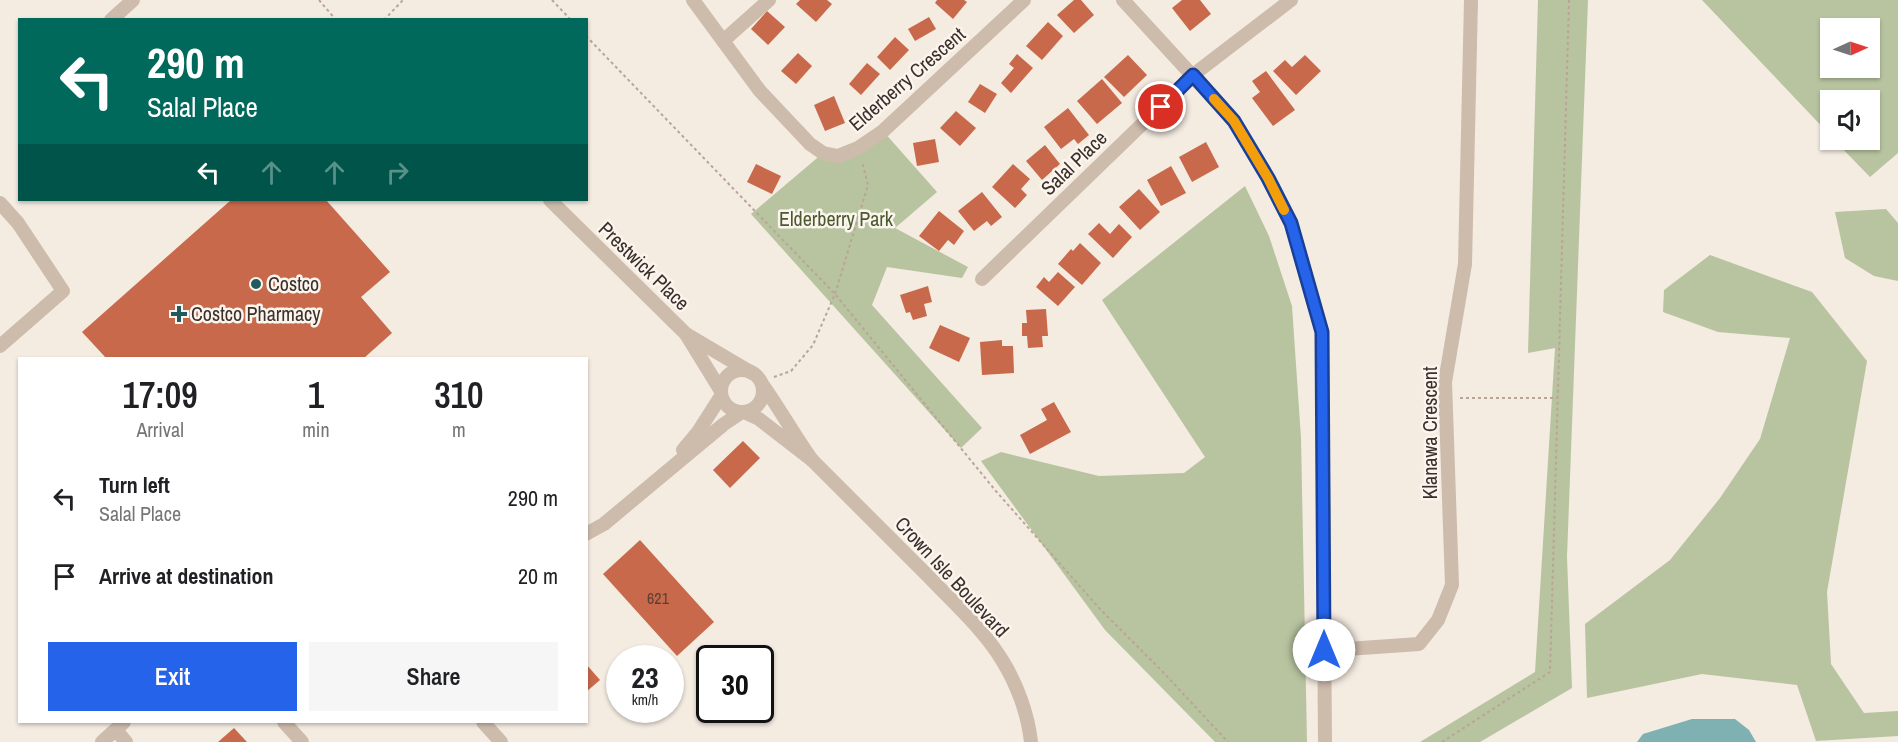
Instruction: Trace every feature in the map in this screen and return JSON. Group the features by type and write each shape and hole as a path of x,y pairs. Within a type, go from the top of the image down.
{"street":[{"path":"113,18 133,0"},
{"name":"Elderberry Crescent","path":"693,0 760,91 810,144 823,153 838,156 858,148 883,131 1024,0"},
{"path":"723,41 769,0"},
{"path":"1123,0 1234,121 1268,178 1291,223 1322,332 1325,742"},
{"path":"1193,75 1291,0"},
{"name":"Klanawa Crescent","path":"1324,673 1347,649 1419,645 1438,620 1452,585 1445,382 1465,264 1471,0"},
{"name":"Salal Place","path":"982,279 1193,75"},
{"name":"Prestwick Place","path":"551,201 686,334 758,380"},
{"path":"0,203 18,222 63,291 0,346"},
{"name":"Prestwick Place","path":"686,334 721,393"},
{"path":"588,533 604,524 665,473 724,423 753,409 760,401 763,390 758,380 739,370 726,377 721,393 698,432 665,473"},
{"name":"Crown Isle Boulevard","path":"758,380 812,460"},
{"path":"721,393 729,408 743,412"},
{"name":"Crown Isle Boulevard","path":"743,412 759,418 812,460 958,608 1002,660 1019,694 1030,730 1031,742"},
{"path":"285,723 302,742"},
{"path":"484,723 501,742"},
{"path":"102,742 120,726 126,742"}],"path":[{"path":"319,0 334,18"},
{"path":"386,18 404,0"},
{"path":"552,0 569,18"},
{"path":"1442,742 1550,672 1569,0"},
{"path":"588,38 835,294 995,490 1100,608 1228,742"},
{"path":"758,380 791,371 813,345 835,294 868,185 858,148"},
{"path":"1445,398 1558,398"}],"green space":[{"path":"1538,0 1588,0 1567,557 1572,688 1480,742 1420,742 1535,672 1555,348 1528,353"},
{"path":"1702,0 1898,0 1898,153 1870,177 1844,150 1880,150 1880,90 1820,90 1820,124"},
{"name":"Elderberry Park","path":"883,131 937,192 895,228 968,267 962,278 887,267 872,305 982,428 961,448 751,214 823,153 838,156"},
{"path":"1245,186 1269,236 1292,306 1301,438 1307,742 1215,742 1105,630 981,461 1001,452 1099,476 1184,473 1205,457 1102,300"},
{"path":"1886,209 1898,223 1898,281 1874,276 1845,258 1835,212"},
{"path":"1710,255 1812,292 1867,361 1827,592 1831,664 1864,713 1898,711 1898,736 1816,741 1797,685 1702,674 1587,698 1585,624 1670,560 1720,498 1760,439 1790,338 1718,332 1663,312 1664,290"}],"water":[{"path":"1692,719 1735,719 1749,730 1756,742 1637,742 1643,734"}],"building":[{"path":"800,0 827,0 832,4 816,22 796,4"},
{"path":"937,0 967,2 953,19 935,3"},
{"path":"1074,0 1081,0 1094,15 1074,33 1057,15"},
{"path":"1182,0 1200,0 1211,14 1190,31 1172,8"},
{"path":"767,11 785,27 768,45 751,29"},
{"path":"929,17 936,29 915,41 908,29"},
{"path":"1048,22 1063,36 1042,60 1026,46"},
{"path":"895,37 909,50 890,70 877,57"},
{"path":"798,53 812,66 796,84 781,71"},
{"path":"1017,54 1033,68 1011,93 1001,83 1014,68 1009,64"},
{"path":"1128,55 1147,75 1124,97 1104,77"},
{"path":"1305,55 1321,71 1296,95 1273,71 1285,60 1292,67"},
{"path":"867,63 880,74 861,95 849,84"},
{"path":"1266,71 1295,110 1273,126 1252,98 1260,92 1252,81"},
{"path":"1102,79 1122,103 1097,124 1077,101"},
{"path":"980,84 997,94 985,113 968,102"},
{"path":"834,96 845,123 825,131 814,105"},
{"path":"1068,108 1089,135 1078,144 1074,139 1061,149 1044,127"},
{"path":"956,111 976,128 960,146 940,128"},
{"path":"935,139 939,162 917,166 913,143"},
{"path":"1206,142 1219,167 1192,182 1179,157"},
{"path":"1045,145 1060,164 1042,180 1026,161"},
{"path":"756,164 781,176 772,194 747,182"},
{"path":"1013,164 1030,179 1021,189 1027,195 1015,208 992,187"},
{"path":"1171,166 1186,193 1161,206 1147,180"},
{"path":"1139,189 1160,212 1140,230 1119,207"},
{"path":"982,192 1002,217 991,226 987,221 974,231 958,211"},
{"name":"Costco","path":"230,201 327,201 390,272 361,297 392,333 365,357 105,357 82,332"},
{"path":"939,211 964,231 954,245 948,240 939,251 919,236"},
{"path":"1099,223 1110,234 1119,224 1132,237 1113,258 1088,234"},
{"path":"1080,243 1101,263 1082,285 1058,264 1071,249 1073,251"},
{"path":"1058,272 1075,287 1058,306 1036,287 1044,277 1049,282"},
{"path":"928,286 932,302 924,304 927,316 913,320 910,312 906,313 900,295"},
{"path":"1046,309 1048,336 1042,336 1043,347 1028,348 1027,336 1022,336 1022,323 1027,323 1026,310"},
{"path":"940,325 970,338 959,362 929,348"},
{"path":"1002,340 1002,346 1013,346 1014,373 982,375 980,342"},
{"path":"1054,402 1071,432 1030,454 1020,435 1047,420 1041,409"},
{"path":"743,441 760,458 730,488 713,470"},
{"path":"640,540 714,622 684,650 684,645 667,645 603,574"},
{"path":"588,666 600,680 588,690"},
{"path":"234,728 247,742 218,742"}],"slow traffic":[{"path":"1214,99 1234,121 1284,210"}],"place":[{"name":"Costco","path":"256,284"},
{"name":"Costco Pharmacy","path":"179,314"}],"route":[{"path":"1161,107 1193,75 1234,121 1268,178 1291,223 1322,332 1324,650"}]}
